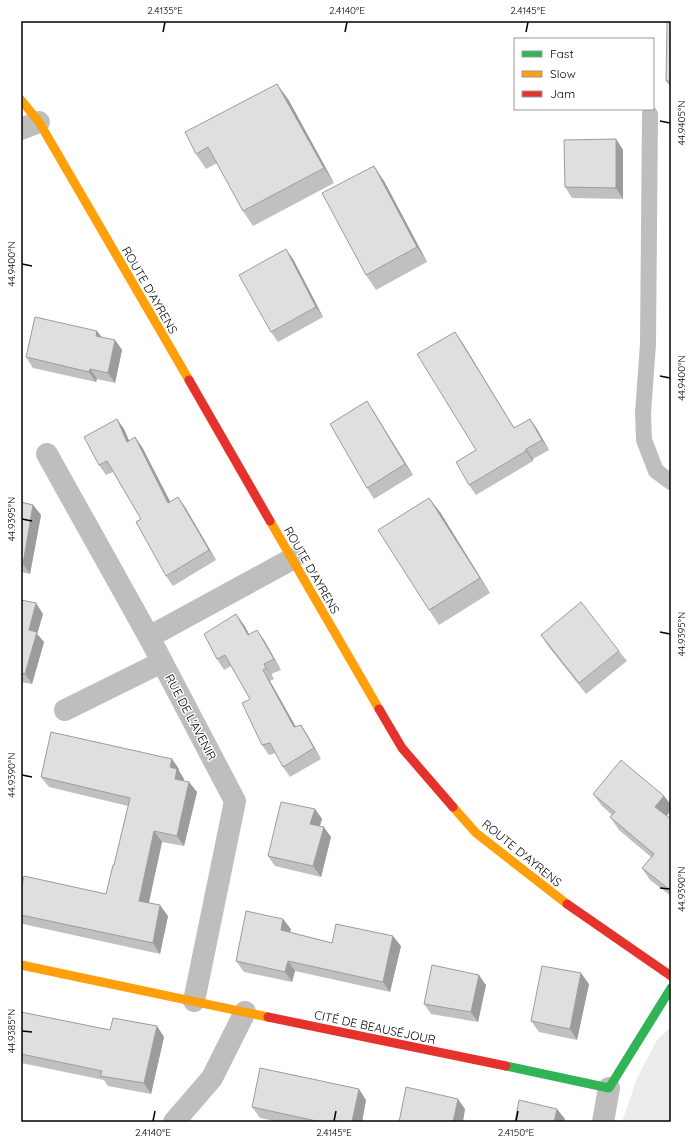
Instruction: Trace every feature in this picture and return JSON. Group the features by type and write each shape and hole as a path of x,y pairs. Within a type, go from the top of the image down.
{"street":[{"name":"ROUTE D'AYRENS","path":"21,100 30,126 292,559 402,748 476,833 561,900 671,976"},
{"name":"RUE DE L'AVENIR","path":"48,454 149,637 235,802 194,1001"},
{"path":"149,637 292,559"},
{"path":"65,710 162,662"},
{"name":"CITÉ DE BEAUSÉJOUR","path":"21,965 609,1088"},
{"path":"603,1122 609,1088 671,988"},
{"path":"174,1122 212,1078 246,1012"}],"lane":[{"path":"650,114 648,344 643,413 644,440 656,471 671,482"}],"shaded area":[{"path":"671,1027 671,1122 622,1122 638,1076 657,1040"}],"building":[{"path":"667,21 671,21 671,81 666,81"},
{"path":"277,84 324,168 243,211 208,147 196,154 185,132"},
{"path":"616,139 616,188 565,187 564,140"},
{"path":"374,166 417,247 366,275 322,193"},
{"path":"286,249 316,307 271,332 239,275"},
{"path":"35,317 97,331 96,336 115,340 108,373 90,369 89,372 26,357"},
{"path":"455,332 514,428 530,419 542,440 469,485 456,462 476,450 417,354"},
{"path":"367,401 405,464 367,488 330,424"},
{"path":"117,419 127,442 135,437 168,503 178,497 209,550 166,576 136,522 141,519 107,461 99,465 84,437"},
{"path":"429,498 480,578 429,610 378,530"},
{"path":"21,502 33,505 23,564 21,563"},
{"path":"21,600 36,603 29,630 37,632 25,674 21,673"},
{"path":"581,602 619,651 579,683 541,635"},
{"path":"236,614 248,635 257,630 274,659 264,664 266,668 263,670 294,727 301,725 314,748 283,767 270,743 262,745 242,703 250,699 225,655 217,659 204,634"},
{"path":"51,732 172,759 170,767 177,769 175,779 189,782 177,836 154,831 139,901 160,905 153,943 21,915 21,891 24,876 106,894 130,798 41,777"},
{"path":"621,760 664,796 655,807 671,819 671,888 670,887 669,889 642,868 654,854 610,817 615,812 593,794"},
{"path":"281,802 315,809 310,824 324,827 313,866 268,856"},
{"path":"246,911 283,919 281,930 332,943 336,924 393,936 383,982 288,961 285,972 236,961"},
{"path":"432,965 479,975 471,1012 424,1004"},
{"path":"542,966 581,973 570,1029 531,1021"},
{"path":"21,1012 110,1030 113,1018 157,1026 144,1083 100,1076 102,1071 21,1054"},
{"path":"260,1068 359,1089 352,1122 321,1122 252,1107"},
{"path":"406,1087 458,1099 453,1122 399,1122"},
{"path":"519,1100 557,1109 554,1122 515,1122"}],"traffic: fast":[{"path":"506,1066 609,1088 671,988"}],"traffic: slow":[{"path":"21,100 39,122 189,380"},
{"path":"270,521 379,709"},
{"path":"453,807 476,833 567,904"},
{"path":"21,965 268,1017"}],"traffic: jam":[{"path":"189,380 270,521"},
{"path":"379,709 402,748 453,807"},
{"path":"567,904 671,976"},
{"path":"268,1017 506,1066"}]}
